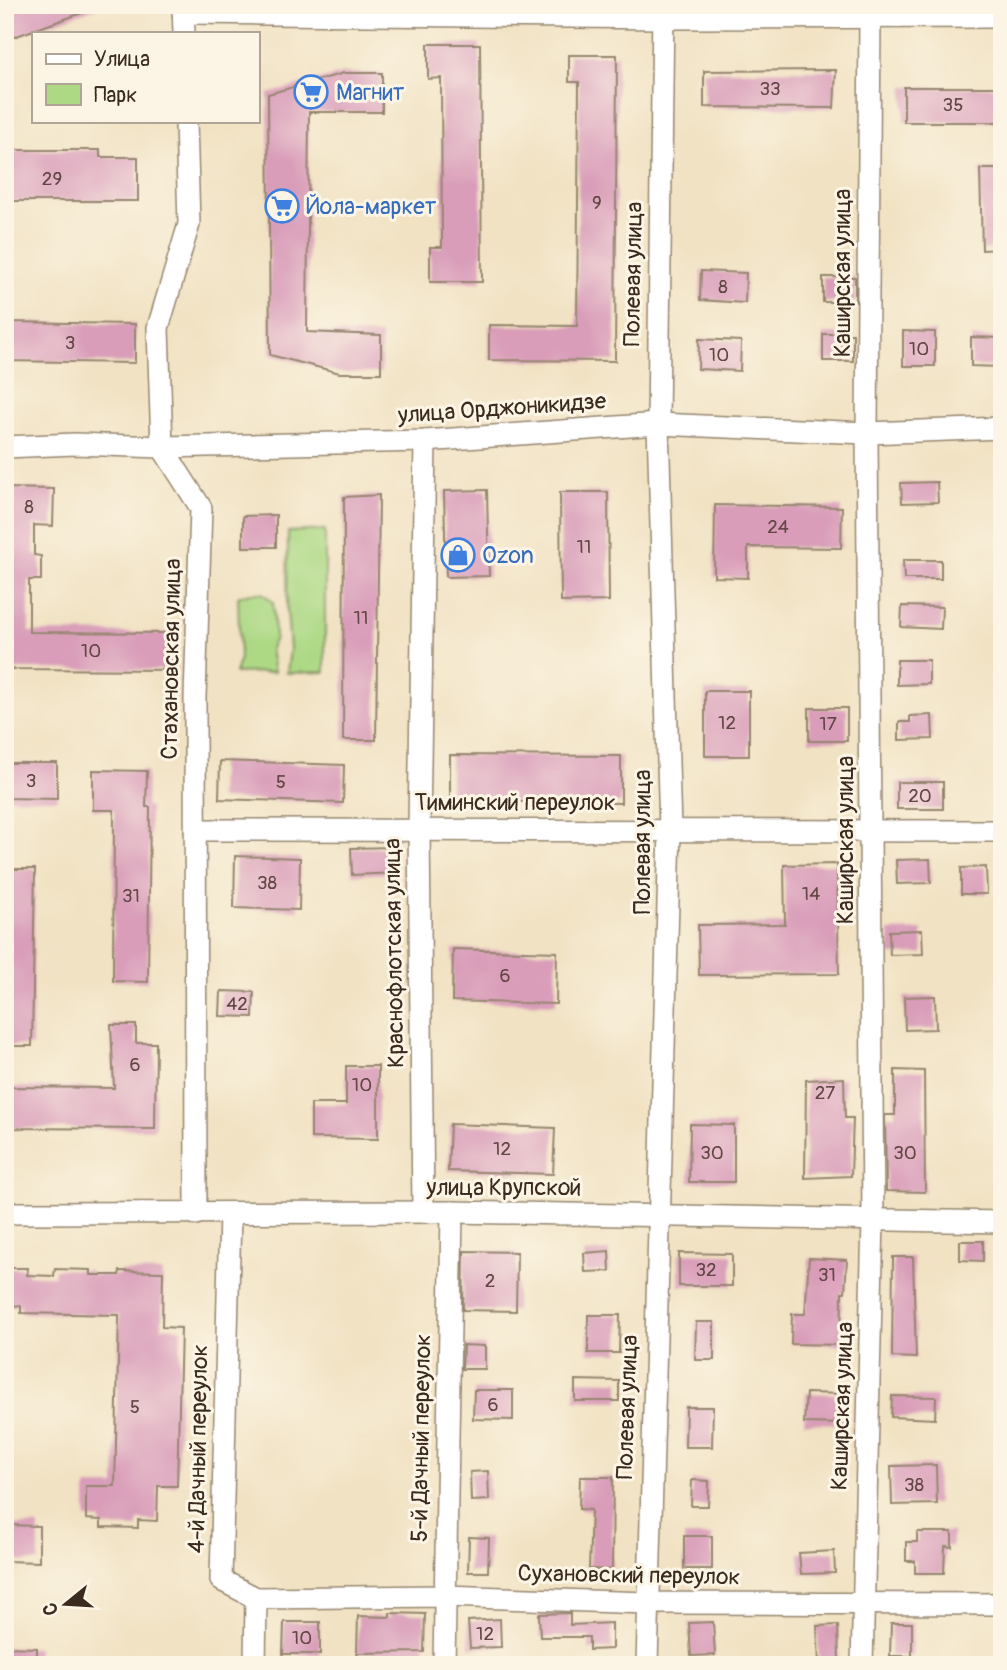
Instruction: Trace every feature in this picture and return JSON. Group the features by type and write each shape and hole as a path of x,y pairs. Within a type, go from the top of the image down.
{"street":[{"path":"183,17 663,12 1002,18"},
{"name":"Полевая улица","path":"647,1665 670,830 658,424 663,12"},
{"name":"Каширская улица","path":"862,1665 873,1219 867,433 870,16"},
{"path":"162,447 158,328 189,224 186,122"},
{"name":"улица Орджоникидзе","path":"5,447 75,444 162,447 425,441 658,424 867,433 1002,429"},
{"name":"Краснофлотская улица","path":"424,1212 419,828 425,441"},
{"name":"Стахановская улица","path":"162,447 201,508 195,697 195,1214"},
{"name":"Тиминский переулок","path":"195,830 419,828 872,833 1002,831"},
{"name":"улица Крупской","path":"5,1213 452,1212 1002,1222"},
{"name":"5-й Дачный переулок","path":"444,1665 452,1212"},
{"name":"4-й Дачный переулок","path":"230,1214 221,1580 256,1598"},
{"name":"Сухановский переулок","path":"256,1598 444,1596 647,1603 1002,1604"},
{"path":"255,1665 256,1598"}],"green space":[{"path":"325,530 325,672 287,673 290,649 287,611 288,532"},
{"path":"262,593 273,602 275,638 270,649 274,672 235,673 240,658 238,597"}],"building":[{"path":"5,5 99,5 99,7 5,40"},
{"path":"428,44 480,44 482,282 430,282 430,247 442,247 441,78 428,79"},
{"path":"569,55 617,55 615,361 489,360 489,325 577,326 579,82 569,82"},
{"path":"836,70 834,108 704,107 704,71"},
{"path":"344,73 382,73 382,112 309,112 307,332 381,335 381,373 340,373 270,355 268,94"},
{"path":"904,87 1002,87 1002,122 904,122"},
{"path":"5,150 100,150 100,157 138,157 138,201 5,201"},
{"path":"980,169 1002,169 1002,249 982,250"},
{"path":"701,271 746,273 745,303 700,300"},
{"path":"823,277 855,277 855,302 823,302"},
{"path":"5,322 135,324 135,363 5,361"},
{"path":"903,331 935,332 935,366 903,366"},
{"path":"823,334 853,334 853,361 823,361"},
{"path":"971,337 1002,338 1001,367 971,366"},
{"path":"699,339 741,341 740,371 698,369"},
{"path":"937,482 938,502 902,503 901,483"},
{"path":"5,488 54,489 53,526 34,525 34,555 41,556 41,580 29,580 29,632 177,633 177,670 5,669"},
{"path":"487,490 489,576 446,577 444,491"},
{"path":"560,492 608,492 609,601 561,602"},
{"path":"379,495 376,740 343,740 344,497"},
{"path":"715,505 842,507 841,548 748,547 748,578 714,577"},
{"path":"276,515 276,547 243,547 243,516"},
{"path":"903,560 941,560 941,579 904,579"},
{"path":"902,606 942,607 941,629 901,627"},
{"path":"897,660 929,660 929,684 897,685"},
{"path":"705,691 749,691 749,756 705,756"},
{"path":"809,708 847,708 847,741 809,741"},
{"path":"932,715 933,739 899,740 899,722 910,722 910,716"},
{"path":"450,755 621,756 621,803 450,801"},
{"path":"220,761 344,765 343,803 219,799"},
{"path":"5,763 57,763 57,799 5,798"},
{"path":"93,770 147,771 146,807 150,807 148,982 113,981 114,810 93,810"},
{"path":"897,782 943,782 943,809 897,809"},
{"path":"395,847 397,873 352,875 351,848"},
{"path":"235,856 300,858 299,910 234,908"},
{"path":"930,859 931,883 897,884 896,860"},
{"path":"837,864 839,974 699,975 698,925 785,924 784,865"},
{"path":"986,867 987,894 961,894 961,868"},
{"path":"5,869 35,869 32,1046 5,1046"},
{"path":"922,930 923,954 890,955 889,931"},
{"path":"453,949 557,952 556,1004 452,1001"},
{"path":"221,991 254,992 253,1017 220,1016"},
{"path":"935,996 936,1029 905,1030 904,997"},
{"path":"111,1025 136,1025 136,1043 156,1043 155,1129 5,1128 5,1087 114,1088"},
{"path":"346,1066 378,1066 378,1139 311,1138 311,1104 346,1104"},
{"path":"895,1070 924,1071 925,1192 886,1191 885,1115 895,1115"},
{"path":"844,1078 845,1118 853,1118 851,1176 805,1178 806,1080"},
{"path":"450,1124 555,1128 553,1174 448,1171"},
{"path":"690,1124 734,1125 734,1182 689,1182"},
{"path":"960,1241 983,1241 983,1261 960,1260"},
{"path":"464,1251 517,1252 516,1311 463,1310"},
{"path":"609,1251 610,1271 585,1272 584,1253"},
{"path":"679,1253 732,1254 732,1286 679,1286"},
{"path":"893,1257 913,1257 916,1358 892,1357"},
{"path":"809,1258 847,1260 845,1292 842,1292 841,1345 791,1344 792,1314 805,1314"},
{"path":"5,1268 28,1268 27,1275 54,1276 55,1269 91,1270 91,1275 119,1275 120,1271 163,1272 162,1327 181,1328 177,1486 158,1486 157,1521 138,1520 138,1528 101,1527 101,1520 86,1519 86,1486 115,1486 119,1315 21,1313 21,1306 5,1305"},
{"path":"588,1315 620,1315 619,1353 588,1353"},
{"path":"696,1322 714,1322 714,1360 695,1360"},
{"path":"463,1345 485,1346 485,1369 462,1369"},
{"path":"575,1380 619,1381 619,1401 575,1401"},
{"path":"474,1390 513,1390 513,1420 473,1419"},
{"path":"806,1393 845,1394 844,1424 804,1423"},
{"path":"892,1396 936,1397 935,1419 891,1417"},
{"path":"686,1407 713,1407 712,1447 685,1447"},
{"path":"936,1465 937,1504 892,1505 891,1466"},
{"path":"488,1471 489,1500 471,1501 470,1472"},
{"path":"580,1477 613,1477 612,1570 589,1569 591,1510 579,1509"},
{"path":"692,1480 709,1481 708,1506 691,1506"},
{"path":"5,1525 39,1526 39,1562 5,1561"},
{"path":"917,1532 952,1532 952,1547 945,1546 944,1573 915,1573 915,1561 906,1561 906,1542 917,1542"},
{"path":"684,1536 712,1536 712,1569 684,1569"},
{"path":"469,1537 489,1538 488,1572 468,1572"},
{"path":"834,1551 835,1573 801,1574 799,1553"},
{"path":"390,1613 425,1614 424,1652 357,1653 358,1616 390,1617"},
{"path":"570,1613 570,1625 612,1623 612,1649 589,1650 589,1637 540,1637 539,1614"},
{"path":"500,1619 501,1647 470,1648 468,1621"},
{"path":"284,1622 320,1622 320,1654 283,1654"},
{"path":"713,1622 715,1655 691,1656 689,1623"},
{"path":"891,1623 912,1623 912,1656 890,1656"},
{"path":"838,1625 839,1662 819,1663 817,1626"},
{"path":"5,1647 37,1648 37,1665 5,1665"}],"place":[{"name":"Магнит","path":"311,92"},
{"name":"Йола-маркет","path":"282,206"},
{"name":"Ozon","path":"458,555"}]}
